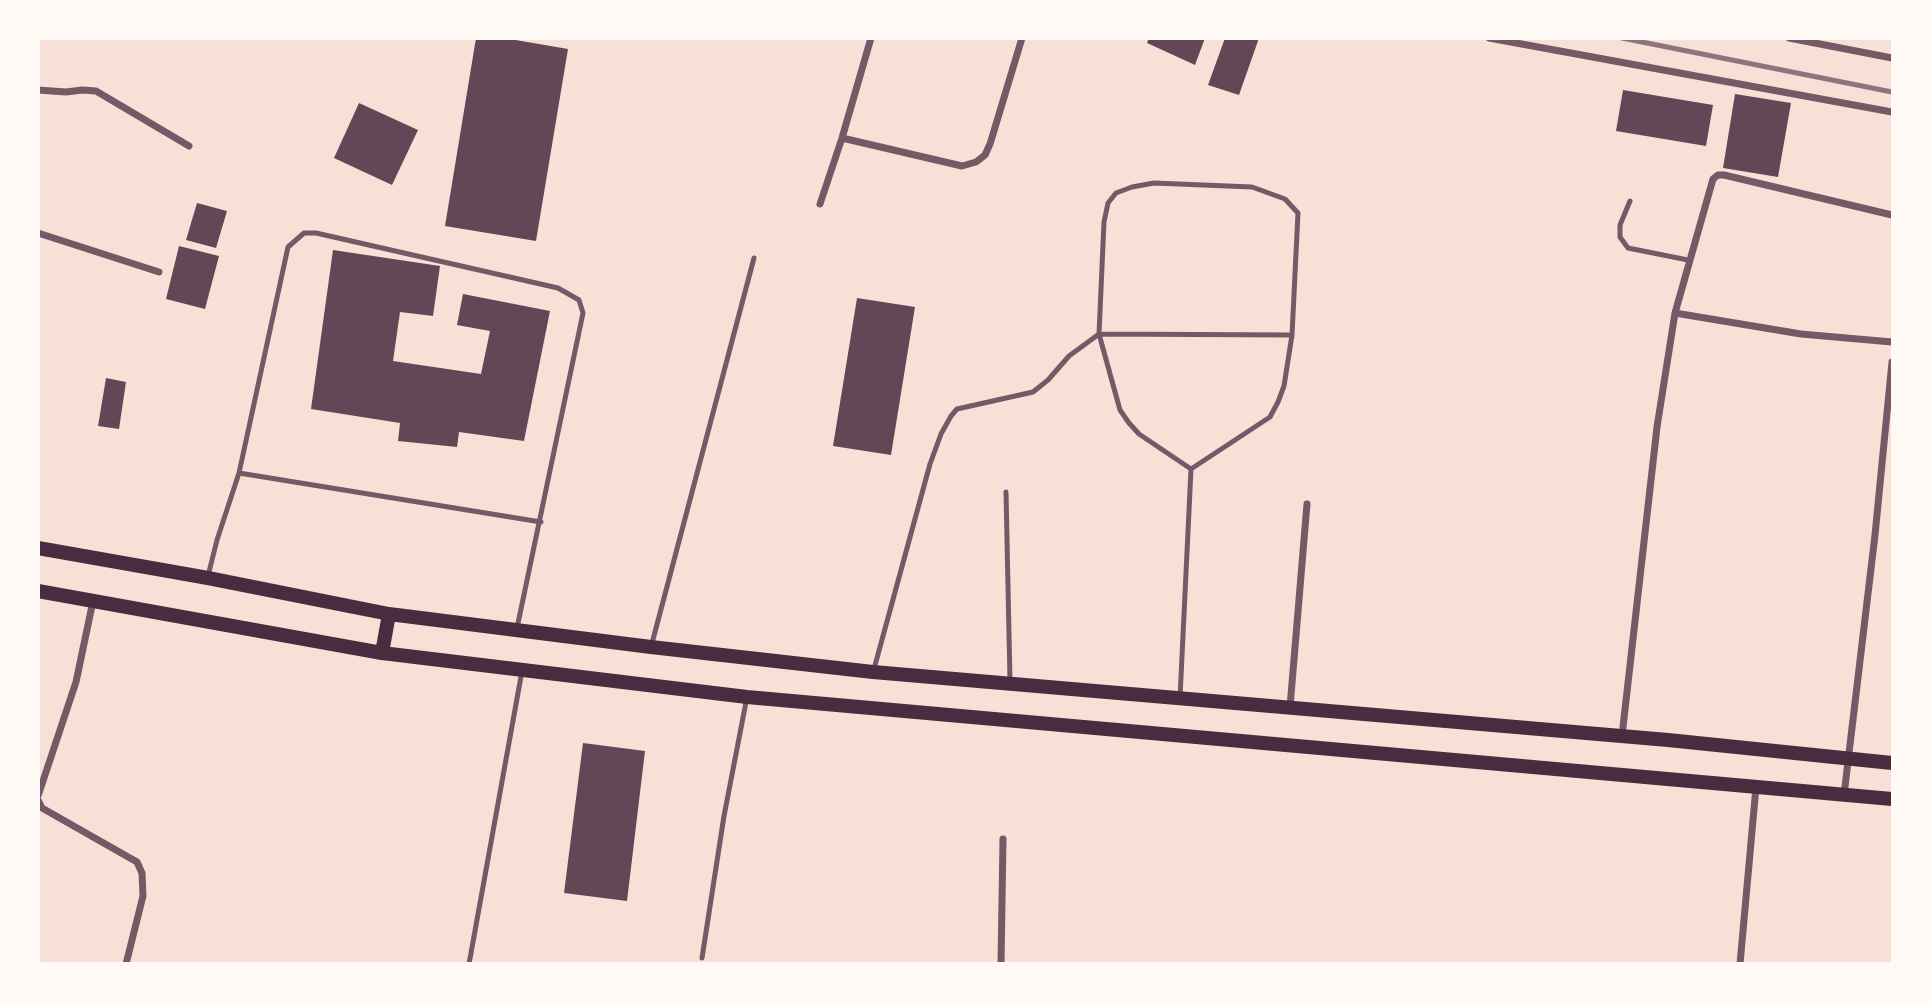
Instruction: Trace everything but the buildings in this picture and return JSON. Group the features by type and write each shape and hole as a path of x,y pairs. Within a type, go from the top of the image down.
{"main road":[{"path":"38,548 388,614 651,647 873,672 1290,707 1892,763"},
{"path":"38,591 382,653 747,697 1892,799"},
{"path":"382,653 388,614"}],"street":[{"path":"820,204 871,38"},
{"path":"842,138 962,166 976,162 985,155 990,144 1021,38"},
{"path":"1489,38 1892,112"},
{"path":"1789,38 1892,58"},
{"path":"38,90 96,92 120,103 189,146"},
{"path":"1622,737 1657,427 1675,313 1713,180 1718,175 1892,215"},
{"path":"38,233 159,272"},
{"path":"1675,313 1801,334 1892,342"},
{"path":"1844,795 1892,362"},
{"path":"1290,707 1307,504"},
{"path":"93,601 76,681 41,778 38,798 42,808 137,862 142,873 143,896 126,964"},
{"path":"1740,964 1756,787"},
{"path":"1001,964 1003,839"}],"lane":[{"path":"1154,183 1252,187 1285,199 1297,213 1292,335 1284,386 1270,417 1191,469 1139,434 1120,410 1099,334 1104,222 1108,203 1116,193 1154,183"},
{"path":"1630,201 1620,225 1620,237 1628,248 1688,260"},
{"path":"208,578 217,540 239,473 288,247 304,233 316,233 558,288 579,300 583,313 516,631"},
{"path":"651,647 754,258"},
{"path":"873,672 930,464 951,416 957,409 1033,392 1048,380 1069,355 1099,334 1292,335"},
{"path":"1180,698 1191,469"},
{"path":"239,473 541,522"},
{"path":"1006,492 1010,684"},
{"path":"469,964 522,671"},
{"path":"702,958 724,816 747,697"}],"railway":[{"path":"1622,38 1892,92"}]}
